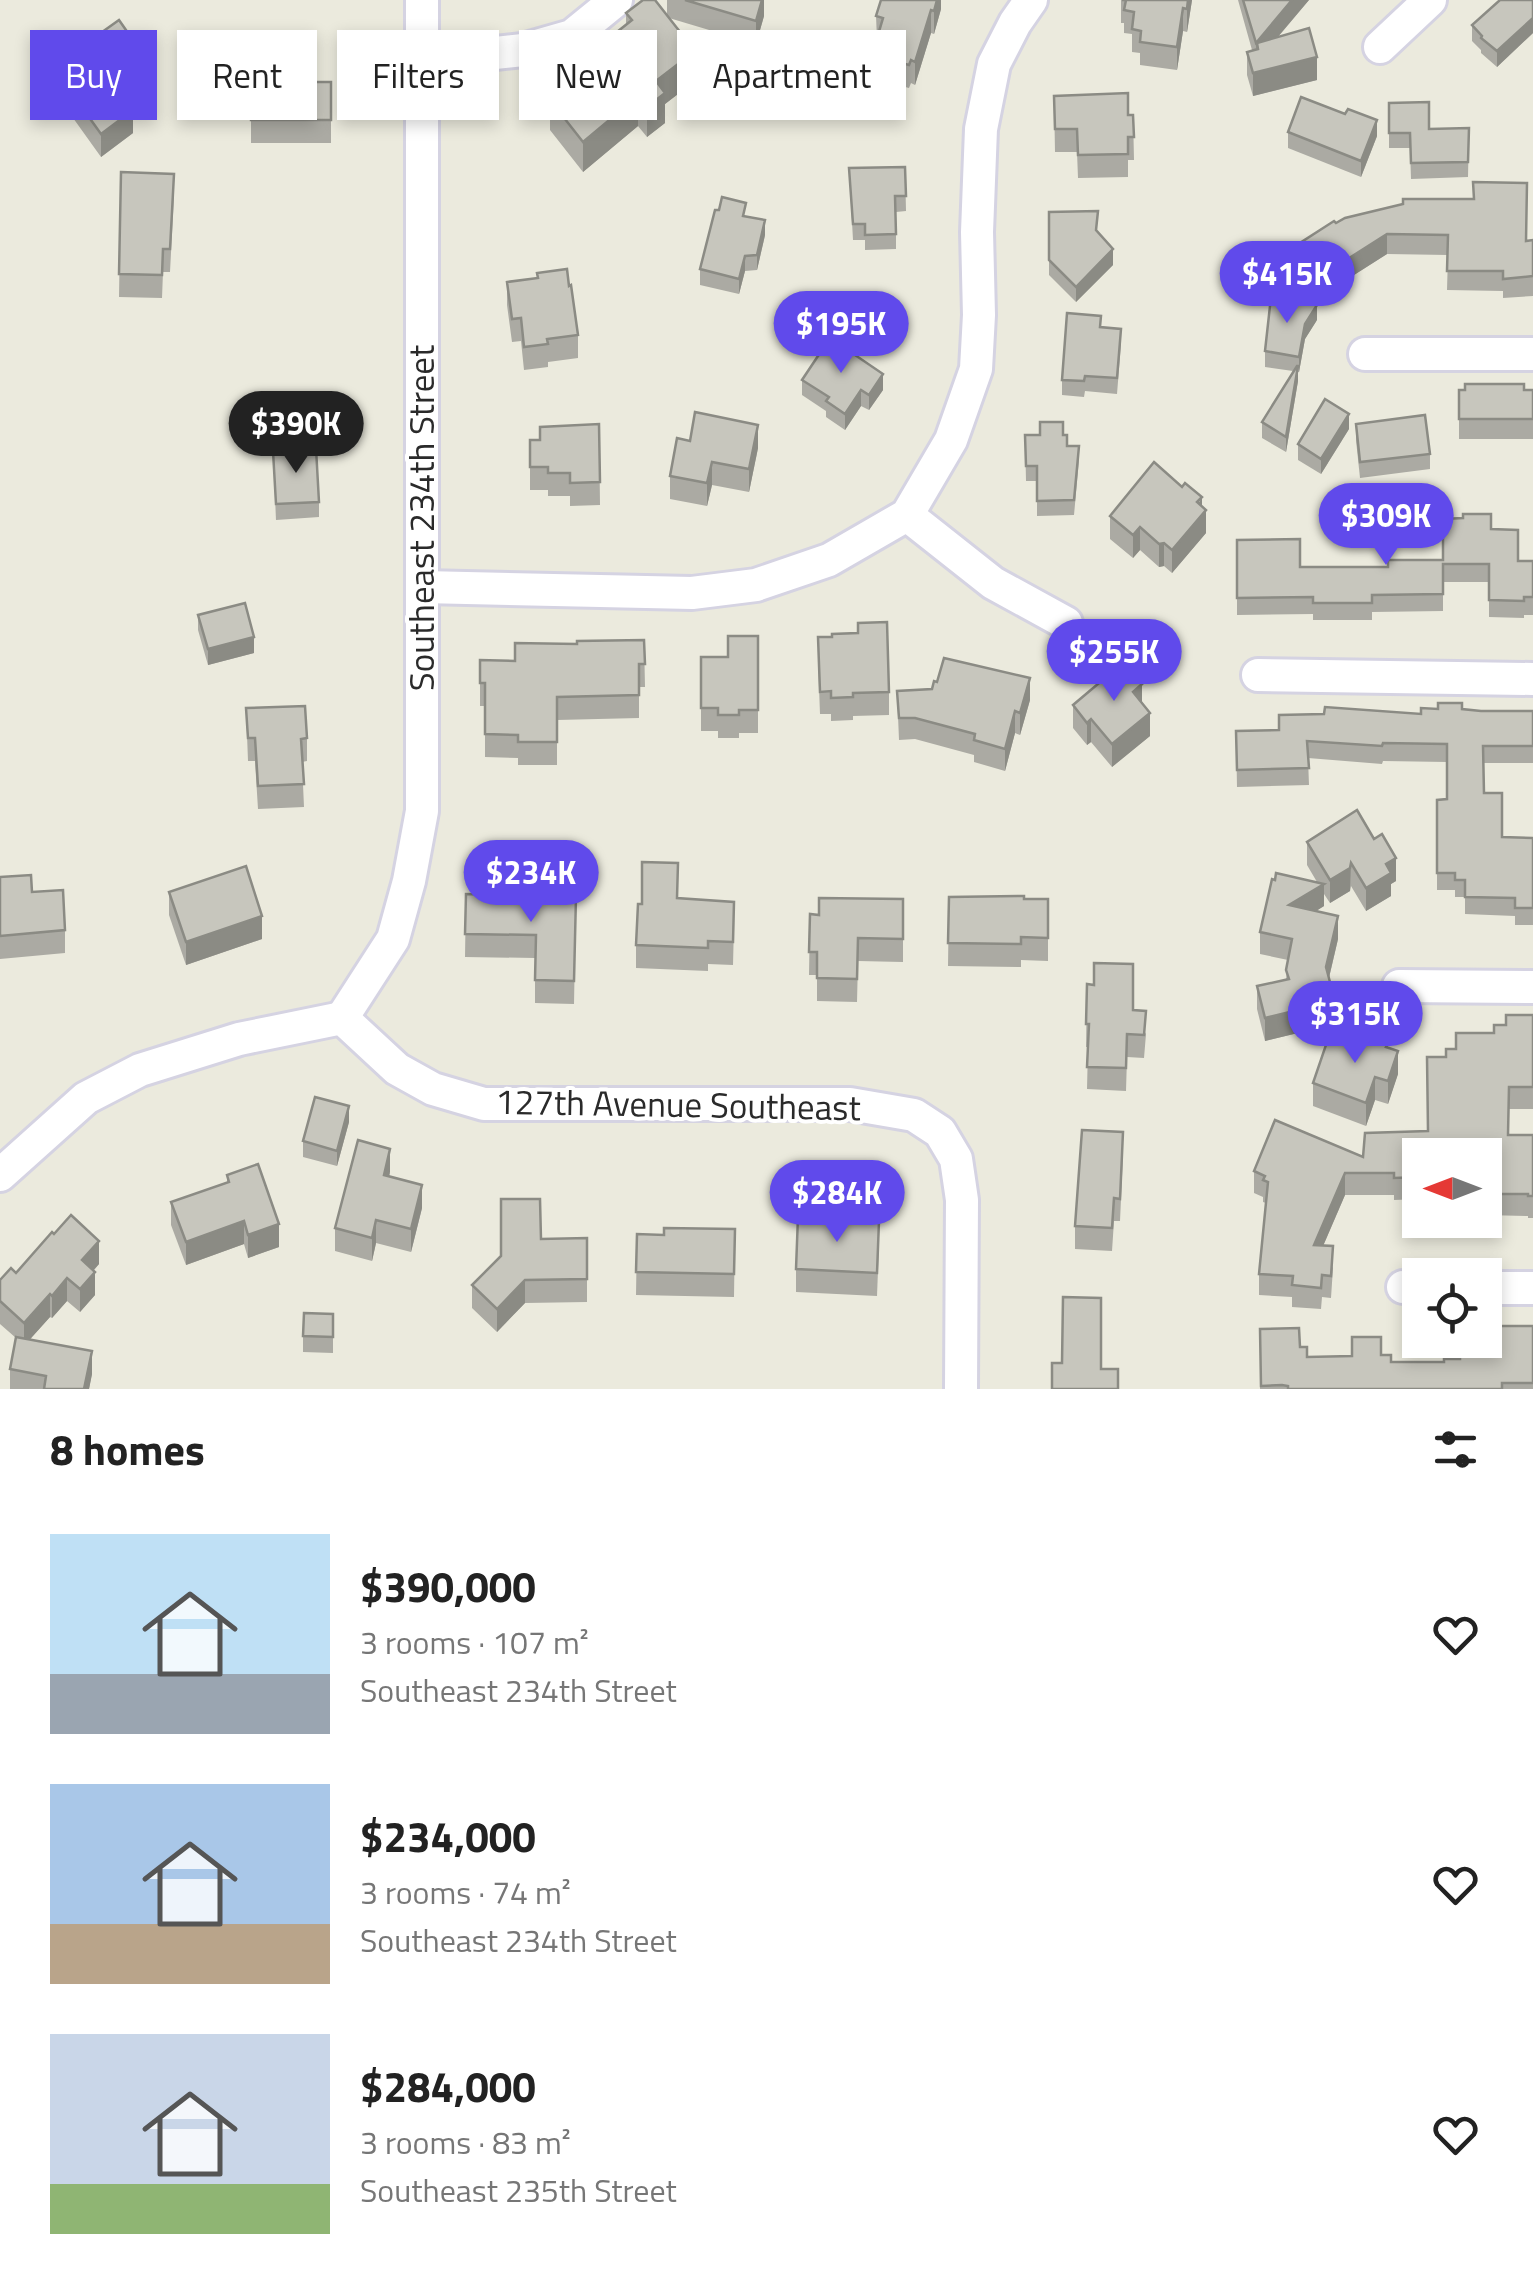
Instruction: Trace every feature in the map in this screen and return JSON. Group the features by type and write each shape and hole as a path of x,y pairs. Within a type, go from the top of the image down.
{"street":[{"name":"Southeast 234th Street","path":"422,0 422,30"},
{"path":"499,53 572,36 616,0"},
{"path":"423,587 692,592 756,585 829,560 907,515 951,440 976,369 981,129 994,64 1032,0"},
{"path":"1380,48 1430,0"},
{"name":"Southeast 234th Street","path":"342,1018 393,939 422,810 423,120"},
{"path":"1365,354 1533,354"},
{"path":"907,515 993,583 1066,623"},
{"path":"1258,675 1533,679"},
{"path":"1400,986 1533,987"},
{"path":"0,1174 86,1098 140,1070 240,1039 342,1018"},
{"name":"127th Avenue Southeast","path":"342,1018 397,1070 433,1088 484,1104 850,1104 914,1115 940,1132 956,1160 962,1200 962,1389"},
{"path":"1502,1288 1533,1288"}],"building":[{"path":"643,0 655,0 679,30 677,65 657,80 657,30 619,30 632,20 626,13"},
{"path":"685,0 762,0 756,21"},
{"path":"881,0 937,0 915,62 911,60 909,65 906,30 879,30 883,18 876,16"},
{"path":"1126,0 1188,0 1187,9 1183,8 1177,47 1140,42 1141,31 1132,29 1134,12 1124,10"},
{"path":"1243,0 1292,0 1256,43"},
{"path":"1500,0 1533,0 1533,18 1497,51 1472,25"},
{"path":"119,20 126,30 105,30"},
{"path":"1309,28 1317,57 1253,73 1247,52 1258,49 1257,43"},
{"path":"317,82 331,82 331,120 317,120"},
{"path":"657,82 665,93 657,99"},
{"path":"1128,93 1134,137 1128,137 1128,154 1078,155 1077,129 1055,129 1054,96"},
{"path":"1301,97 1345,114 1348,109 1377,120 1361,161 1288,132"},
{"path":"1429,102 1429,129 1469,128 1468,162 1411,163 1410,133 1389,133 1389,103"},
{"path":"91,120 120,120 101,134"},
{"path":"566,120 609,120 583,142"},
{"path":"905,167 906,196 895,196 896,234 865,235 865,224 853,224 849,168"},
{"path":"121,172 174,174 170,249 163,249 162,275 119,274"},
{"path":"1473,182 1527,183 1526,241 1533,240 1533,276 1503,279 1503,271 1447,271 1448,235 1387,234 1321,276 1300,243 1334,221 1403,204 1403,199 1474,199"},
{"path":"722,197 746,203 743,216 765,220 757,255 745,256 739,279 700,269"},
{"path":"1098,211 1096,230 1113,249 1076,287 1049,260 1049,212"},
{"path":"567,269 578,335 524,347 521,318 512,319 507,282"},
{"path":"1271,297 1317,305 1305,324 1299,357 1265,351"},
{"path":"1067,313 1101,316 1100,327 1121,329 1117,378 1085,376 1084,381 1062,380"},
{"path":"830,338 883,374 869,395 861,390 845,414 826,401 829,397 802,380"},
{"path":"1298,366 1286,437 1262,422"},
{"path":"1465,384 1524,384 1524,390 1533,390 1533,419 1459,419 1459,390 1465,390"},
{"path":"1325,399 1349,414 1321,459 1298,444"},
{"path":"695,412 758,425 749,469 712,462 707,483 670,476 677,438 690,441"},
{"path":"1425,415 1430,454 1360,462 1356,424"},
{"path":"1040,422 1063,422 1067,446 1079,446 1074,500 1037,501 1037,466 1026,466 1025,435 1040,435"},
{"path":"599,424 600,482 570,483 570,473 548,473 548,467 530,467 530,440 540,440 540,427"},
{"path":"316,448 319,502 276,504 273,451"},
{"path":"1154,462 1182,487 1185,483 1202,497 1197,502 1206,510 1172,550 1140,527 1133,535 1110,516"},
{"path":"1463,514 1491,514 1491,529 1518,530 1518,561 1533,561 1533,597 1524,597 1524,601 1489,600 1489,564 1443,564 1443,594 1372,595 1372,603 1313,603 1313,597 1237,598 1237,540 1300,539 1300,567 1388,567 1388,560 1443,560 1443,519 1463,518"},
{"path":"245,603 254,637 208,649 198,615"},
{"path":"887,622 889,692 831,698 831,691 820,692 818,637 858,633 858,623"},
{"path":"728,636 758,636 758,710 718,715 718,708 701,708 701,657 728,657"},
{"path":"644,640 645,664 639,664 639,695 557,697 557,742 518,742 518,735 485,734 485,683 480,683 480,660 515,661 515,643"},
{"path":"944,658 1030,678 1020,713 1015,711 1005,749 974,740 975,734 915,718 899,718 897,691 932,689"},
{"path":"1124,662 1142,684 1133,692 1150,713 1112,744 1073,705"},
{"path":"1438,703 1462,703 1462,709 1481,711 1533,711 1533,746 1483,746 1484,793 1502,793 1502,837 1533,838 1533,908 1515,908 1515,898 1465,897 1465,880 1455,880 1455,873 1437,873 1437,800 1447,799 1447,744 1382,746 1307,741 1309,768 1237,770 1236,731 1279,730 1279,715 1324,714 1325,707 1421,714 1421,708 1438,709"},
{"path":"305,706 307,738 301,739 304,784 258,786 255,738 248,738 246,708"},
{"path":"1357,810 1374,839 1382,834 1396,858 1386,864 1391,873 1366,888 1351,863 1350,868 1330,880 1307,842"},
{"path":"642,862 678,863 677,898 734,902 733,942 708,941 708,948 636,945 638,904 642,904"},
{"path":"246,866 262,916 186,942 169,892"},
{"path":"1276,873 1324,884 1289,905 1338,916 1326,967 1335,1001 1265,1018 1257,986 1289,979 1286,970 1292,939 1260,932"},
{"path":"31,875 32,892 63,890 65,930 0,936 0,877"},
{"path":"520,880 547,880 547,895 576,896 574,981 535,980 536,935 465,934 466,894 520,895"},
{"path":"949,897 1048,899 1048,938 1021,937 1021,944 948,943"},
{"path":"819,898 903,899 903,939 858,938 857,979 817,978 817,952 809,952 810,914 819,915"},
{"path":"1094,963 1133,964 1133,1010 1146,1011 1144,1035 1127,1034 1126,1068 1087,1067 1087,984 1094,985"},
{"path":"1506,1015 1533,1015 1533,1087 1509,1087 1508,1135 1533,1135 1533,1196 1502,1194 1502,1138 1402,1138 1402,1178 1394,1178 1394,1173 1345,1173 1314,1245 1333,1246 1331,1276 1322,1275 1321,1288 1292,1285 1293,1276 1259,1274 1268,1182 1254,1171 1275,1120 1363,1157 1365,1133 1428,1131 1427,1057 1446,1057 1446,1049 1456,1049 1456,1033 1494,1033 1494,1025 1506,1025"},
{"path":"1360,1032 1389,1042 1386,1047 1398,1051 1388,1081 1375,1077 1366,1103 1313,1083 1328,1039 1355,1048"},
{"path":"315,1097 349,1106 337,1151 303,1141"},
{"path":"1082,1130 1123,1132 1120,1199 1114,1198 1112,1228 1075,1226"},
{"path":"358,1140 390,1149 384,1175 422,1185 411,1229 376,1220 372,1238 335,1228"},
{"path":"258,1164 279,1224 248,1235 244,1221 186,1242 171,1202 229,1182 227,1175"},
{"path":"501,1199 540,1199 541,1239 587,1238 587,1279 525,1280 497,1309 472,1285 501,1256"},
{"path":"71,1215 99,1241 82,1260 95,1272 80,1289 67,1278 24,1323 0,1301 0,1280 11,1268 16,1273"},
{"path":"798,1216 879,1221 877,1273 796,1269"},
{"path":"664,1228 735,1229 734,1274 636,1272 637,1234 664,1235"},
{"path":"1063,1297 1101,1298 1101,1369 1118,1369 1118,1389 1052,1389 1052,1363 1062,1363"},
{"path":"304,1313 333,1314 333,1337 303,1336"},
{"path":"1502,1326 1533,1326 1533,1383 1502,1383 1502,1389 1261,1386 1260,1329 1299,1328 1300,1347 1307,1347 1307,1357 1352,1356 1352,1337 1381,1337 1381,1355 1391,1355 1391,1362 1502,1358"},
{"path":"16,1337 92,1351 84,1389 44,1389 46,1376 10,1369"}]}
